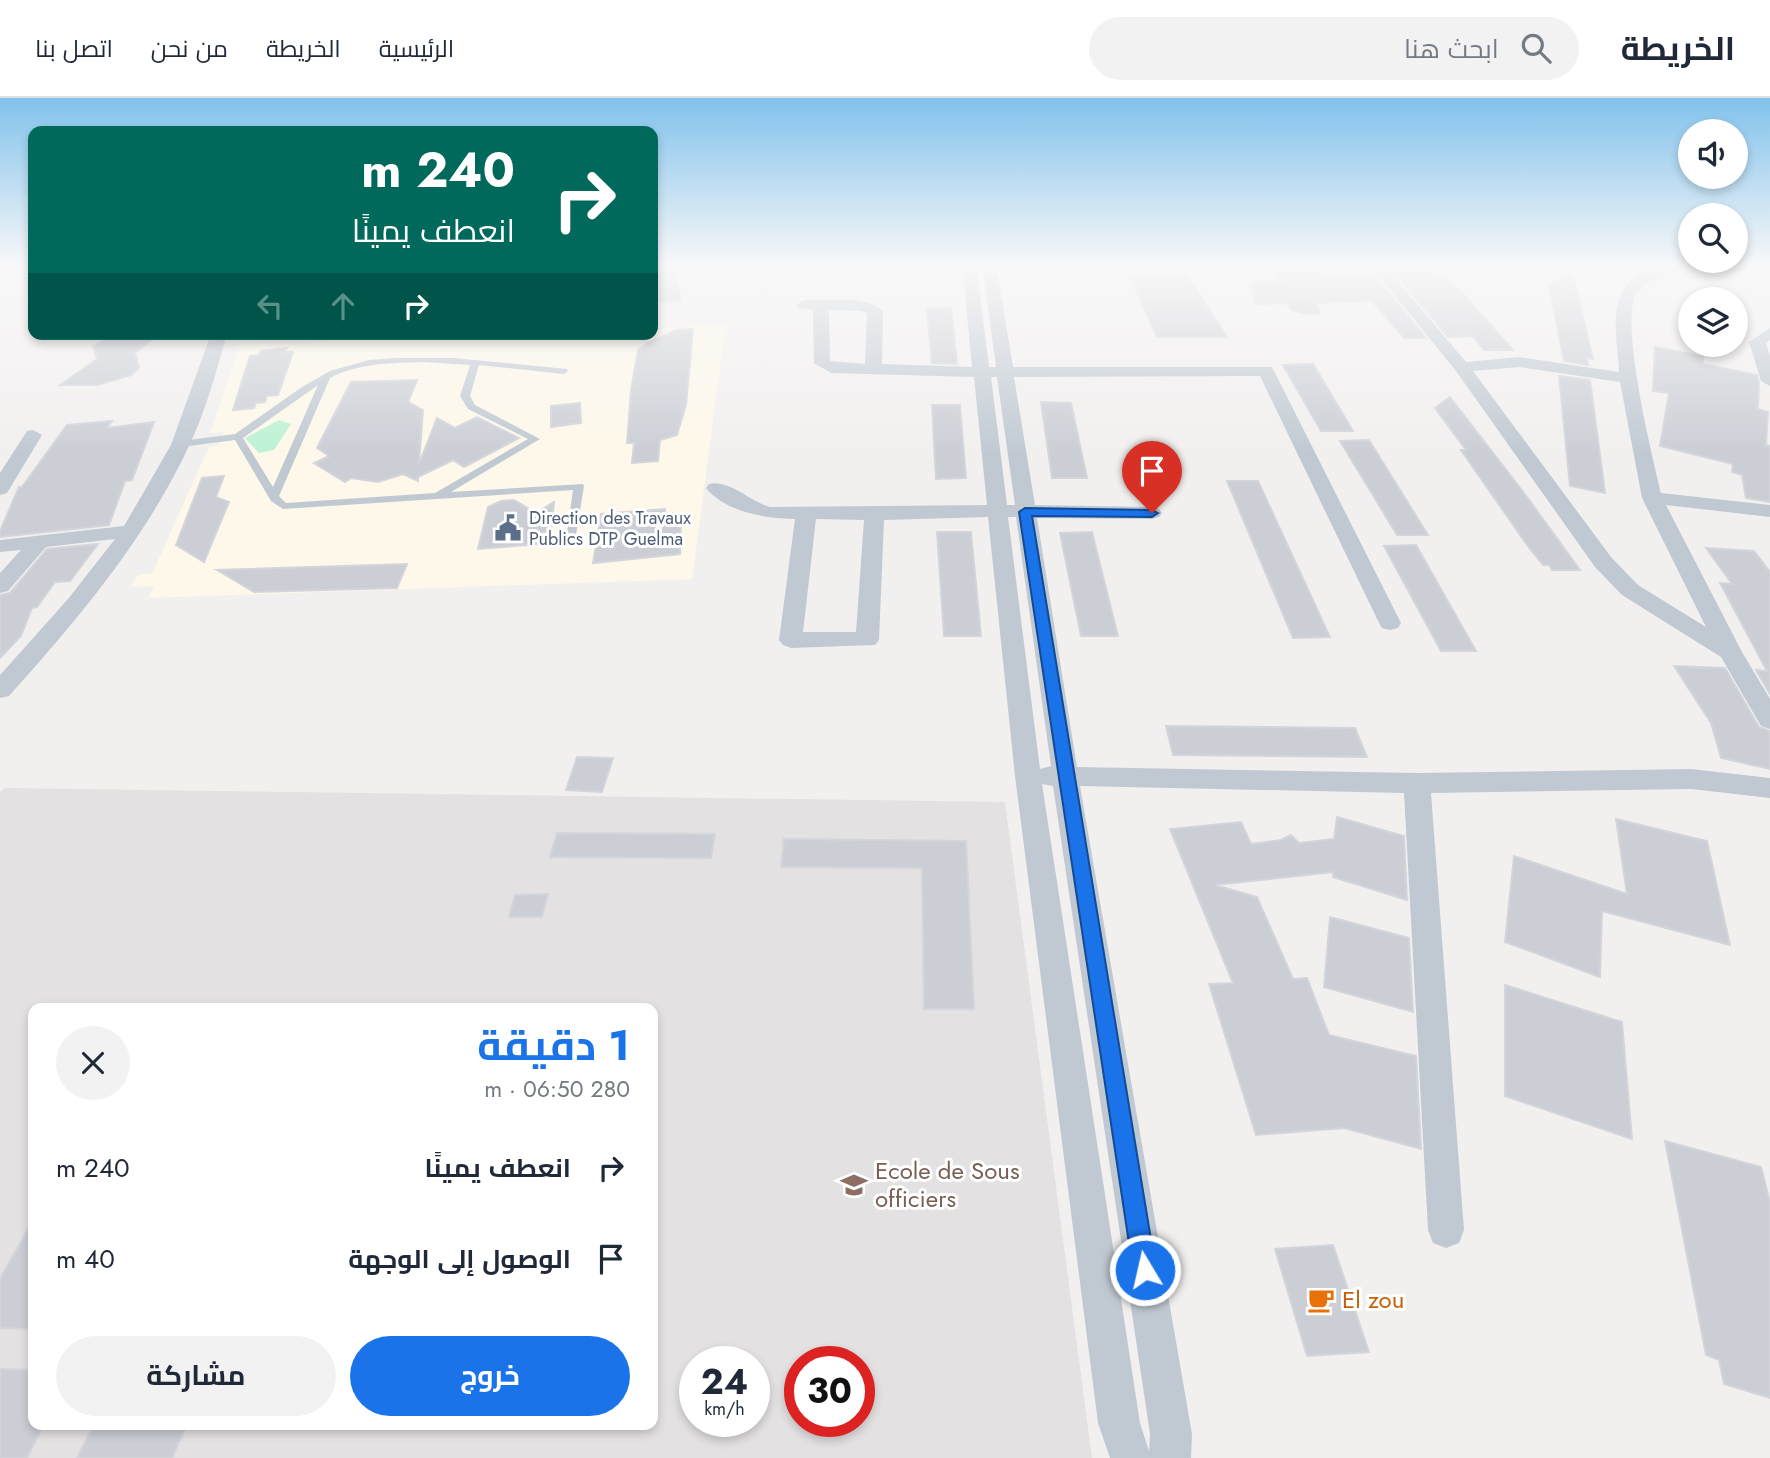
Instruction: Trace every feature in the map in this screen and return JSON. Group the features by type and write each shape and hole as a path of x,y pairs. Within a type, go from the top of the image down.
{"street":[{"path":"816,327 822,363 831,368 994,372 1266,371 1390,623"},
{"path":"873,371 874,327"},
{"path":"984,327 994,372"},
{"path":"992,327 994,372 1012,512 1028,776 1119,1423 1130,1458"},
{"path":"1429,327 1462,367 1602,562 1630,590 1730,652"},
{"path":"1625,327 1628,377 1652,498 1730,652 1770,720"},
{"path":"1770,333 1758,342 1770,381"},
{"path":"181,444 171,440 170,432 202,340"},
{"path":"0,690 61,624 131,531 181,444 217,340"},
{"path":"181,444 194,432 201,419 230,340"},
{"path":"1462,367 1519,362 1628,377"},
{"path":"0,489 33,435"},
{"path":"716,488 751,508 770,513 1152,513"},
{"path":"1652,498 1770,511"},
{"path":"1012,512 1065,776 1172,1450"},
{"path":"806,515 790,640 867,640 874,514"},
{"path":"0,546 131,531"},
{"path":"0,586 39,542"},
{"path":"1028,776 1418,783 1691,779 1770,788"},
{"path":"1418,783 1446,1230"}],"lane":[{"path":"181,444 238,437 326,377 346,368 375,363 438,361 564,371"},
{"path":"437,496 536,439 471,408 465,396 475,364"},
{"path":"275,499 326,377"},
{"path":"238,437 275,499 283,506 579,486 572,533"},
{"path":"1119,1423 1125,1458"}],"shaded area":[{"path":"726,327 692,579 148,598 154,586 130,587 139,574 152,574 209,447 219,445 223,432 210,433 240,345 338,340 658,340 658,329"},
{"name":"Ecole de Sous officiers","path":"5,788 1005,802 1092,1458 0,1458 0,792"}],"green space":[{"path":"279,420 291,424 274,450 259,453 245,438"}],"building":[{"path":"929,327 953,327 957,364 932,363"},
{"path":"1153,327 1221,327 1227,337 1157,337"},
{"path":"1395,327 1417,327 1426,338 1404,338"},
{"path":"1440,327 1493,327 1513,350 1484,350 1473,336 1448,337"},
{"path":"1557,327 1586,327 1593,359 1587,358 1588,365 1564,361"},
{"path":"693,329 686,405 677,435 660,440 658,461 632,463 634,443 627,443 631,390 638,350 677,330"},
{"path":"104,340 151,340 135,353 139,368 131,375 97,385 60,385 97,359 93,346"},
{"path":"1655,347 1678,351 1678,357 1703,357 1703,364 1757,375 1758,409 1768,412 1766,445 1770,446 1770,502 1746,498 1742,475 1732,472 1733,464 1660,446 1669,393 1653,391"},
{"path":"287,348 285,352 293,352 278,395 267,396 265,402 256,403 254,408 233,410 250,356 259,355 261,351"},
{"path":"1313,364 1353,431 1321,431 1283,365"},
{"path":"1559,376 1590,380 1605,493 1570,486"},
{"path":"417,380 408,402 423,410 419,464 437,418 455,428 477,417 519,438 464,467 453,460 418,477 418,481 403,474 378,482 351,478 345,482 314,463 329,456 317,448 351,382"},
{"path":"1450,397 1580,570 1552,570 1549,565 1543,565 1527,545 1461,450 1466,450 1435,408"},
{"path":"1041,402 1071,403 1087,478 1052,478"},
{"path":"580,403 581,423 551,427 551,406"},
{"path":"932,405 960,405 966,478 936,479"},
{"path":"112,421 107,428 154,422 132,480 125,481 109,525 0,537 0,531 19,487 22,487 67,425"},
{"path":"1369,440 1428,535 1397,535 1340,441"},
{"path":"224,476 216,497 229,502 204,562 176,545 202,478"},
{"path":"1227,481 1258,481 1330,637 1293,638"},
{"name":"Direction des Travaux Publics DTP Guelma","path":"514,500 536,513 554,502 551,533 541,534 539,544 478,549 488,507 501,501"},
{"path":"665,509 665,513 674,513 674,519 681,518 680,554 593,563 601,514"},
{"path":"937,532 971,532 981,636 944,636"},
{"path":"1092,532 1118,636 1081,636 1060,533"},
{"path":"98,544 70,581 55,582 37,607 32,608 21,636 0,658 0,595 10,593 47,549"},
{"path":"1416,545 1476,651 1441,651 1384,546"},
{"path":"1706,548 1754,551 1770,572 1770,694 1756,670 1767,671 1720,583 1732,584"},
{"path":"407,564 397,588 254,592 217,570"},
{"path":"1674,666 1725,668 1759,727 1770,731 1770,769 1721,758 1711,723"},
{"path":"1166,726 1355,728 1367,757 1173,755"},
{"path":"577,757 613,758 602,792 566,790"},
{"path":"1337,817 1404,836 1407,900 1333,877 1333,872 1215,885 1257,897 1293,979 1307,978 1329,1035 1416,1056 1421,1149 1344,1128 1256,1135 1209,984 1233,983 1170,829 1241,822 1251,844 1281,840 1291,835 1299,843 1334,839"},
{"path":"1616,819 1707,841 1730,945 1602,911 1600,977 1505,942 1514,856 1627,894"},
{"path":"557,833 715,834 711,858 550,857"},
{"path":"784,839 966,841 974,1009 924,1009 922,868 781,867"},
{"path":"548,894 542,917 509,917 515,895"},
{"path":"1330,917 1409,938 1413,1012 1324,987"},
{"path":"1505,985 1622,1022 1632,1139 1505,1096"},
{"path":"1665,1141 1761,1167 1770,1202 1770,1398 1724,1384 1719,1360 1706,1355"},
{"path":"28,1229 28,1329 0,1328 0,1279"},
{"name":"El zou","path":"1333,1245 1369,1352 1307,1356 1275,1249"},
{"path":"0,1369 28,1370 28,1430 41,1430 27,1458 0,1458"},
{"path":"91,1430 185,1430 172,1458 77,1458"}],"place":[{"name":"Direction des Travaux Publics DTP Guelma","path":"508,528"},
{"name":"Ecole de Sous officiers","path":"854,1185"},
{"name":"El zou","path":"1321,1300"}],"route":[{"path":"1145,1270 1025,512 1152,513"}]}
